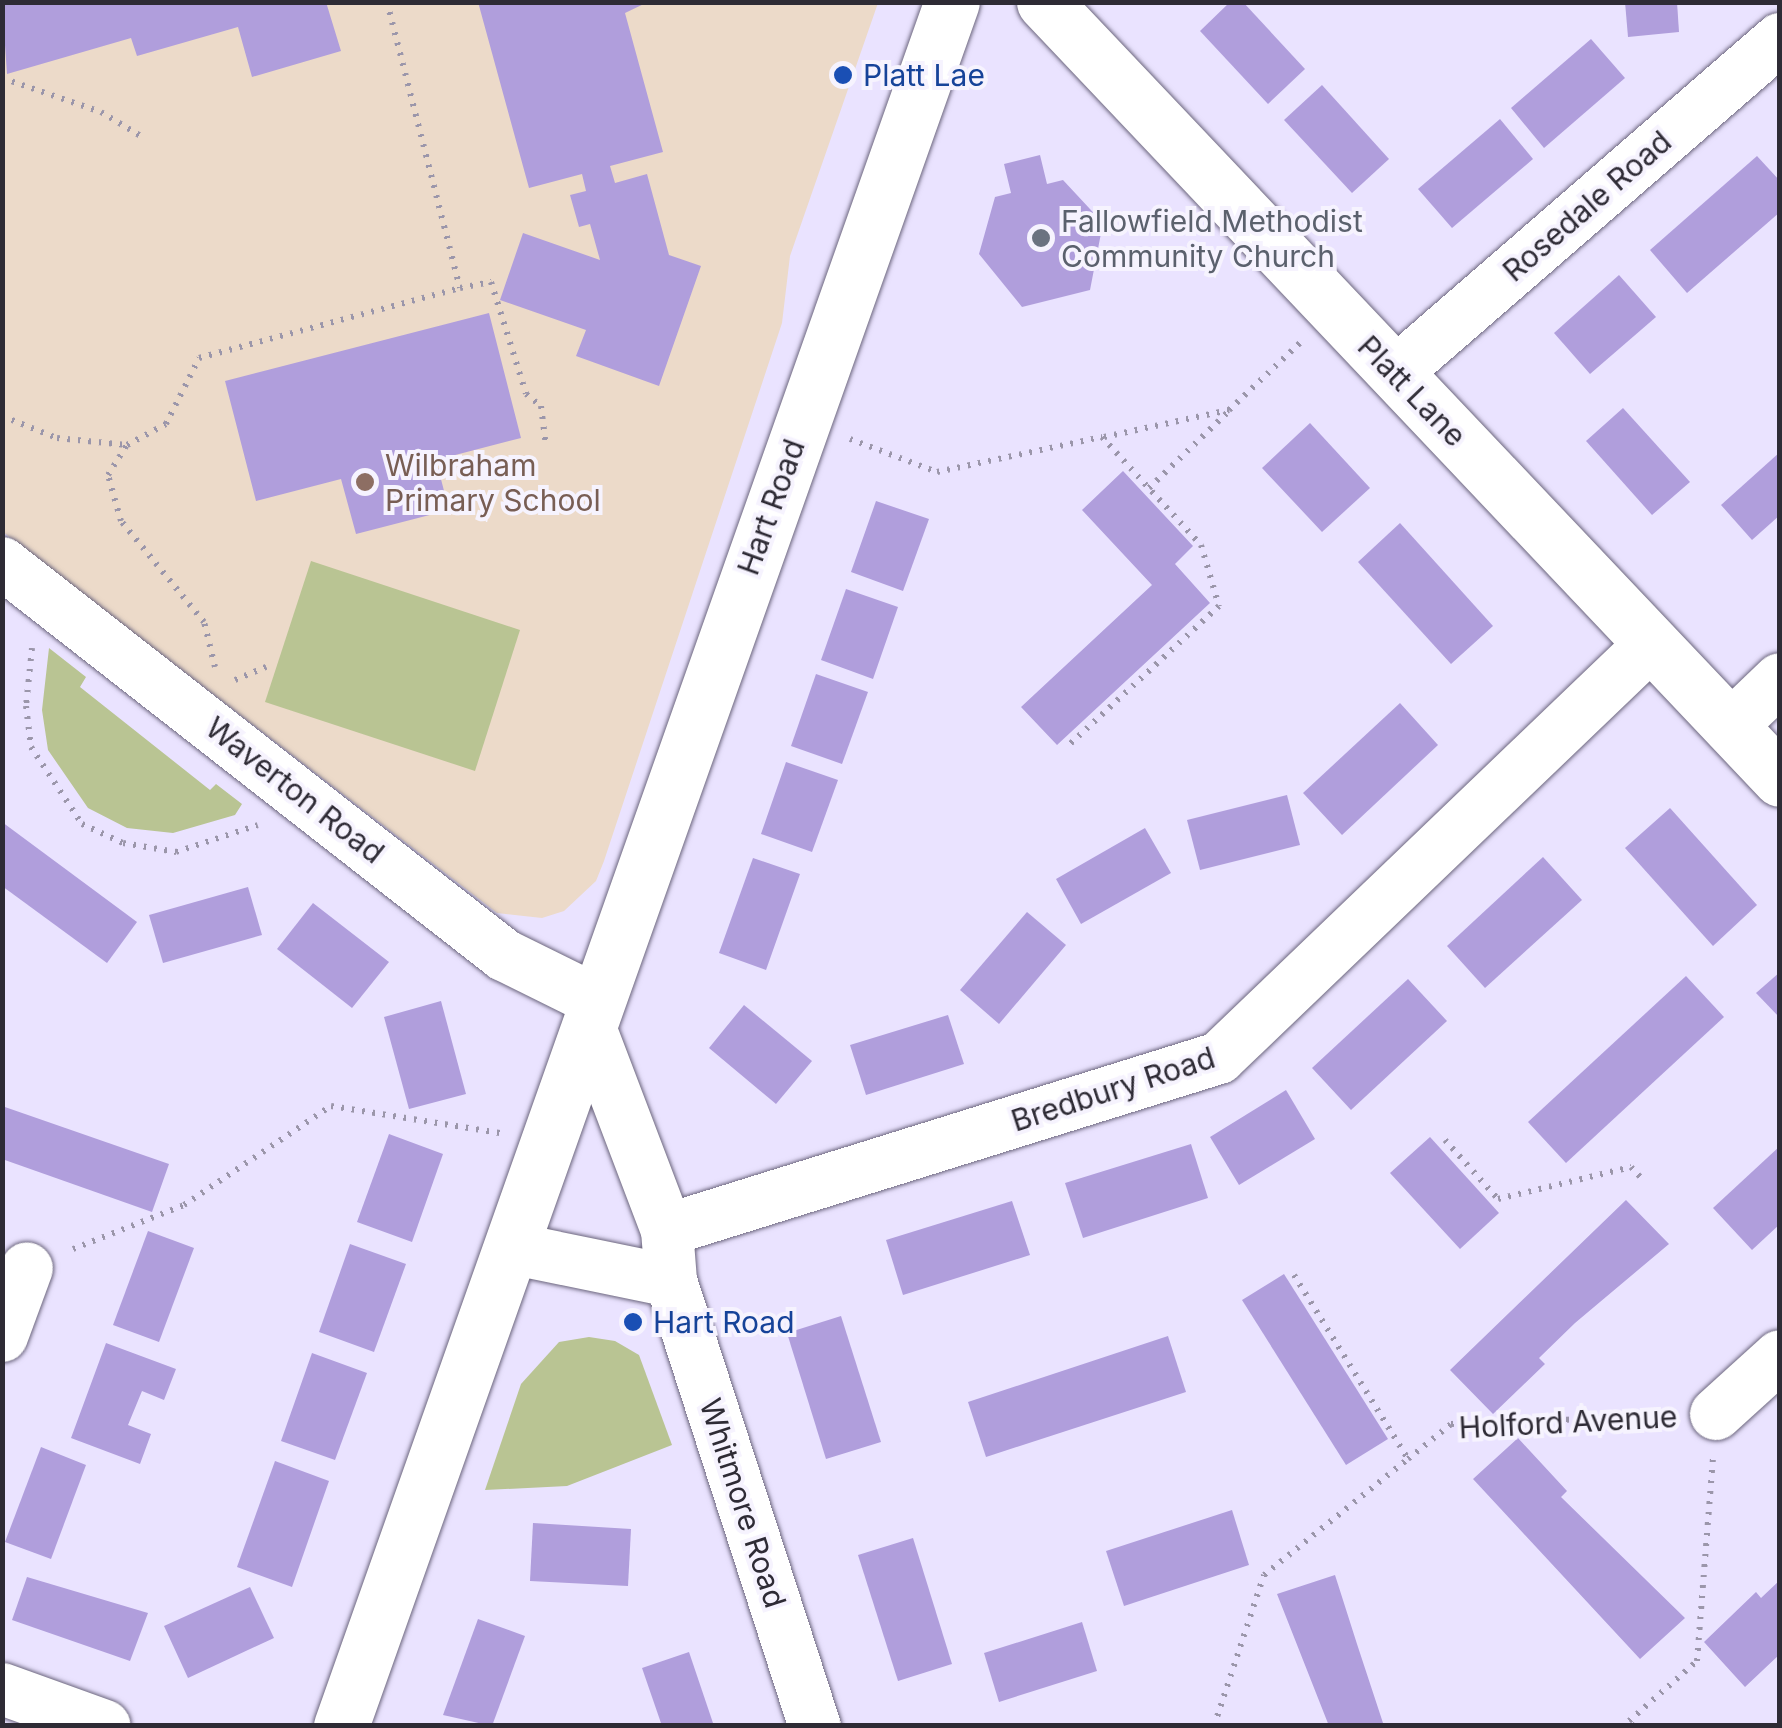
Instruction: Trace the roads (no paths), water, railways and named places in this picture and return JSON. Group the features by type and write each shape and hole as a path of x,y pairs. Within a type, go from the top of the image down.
{"street":[{"name":"Hart Road","path":"341,1726 515,1249 593,1013 952,2"},
{"name":"Platt Lane","path":"1044,2 1780,778"},
{"name":"Rosedale Road","path":"1395,373 1780,39"},
{"name":"Waverton Road","path":"2,562 504,955 593,1013"},
{"name":"Bredbury Road","path":"667,1230 1219,1058 1652,644"},
{"path":"1730,727 1780,679"},
{"name":"Whitmore Road","path":"593,1013 667,1230 672,1281 815,1726"},
{"path":"515,1249 672,1281"},
{"path":"2,1336 27,1268"},
{"name":"Holford Avenue","path":"1716,1414 1780,1356"},
{"path":"2,1690 105,1726"}],"place":[{"name":"Platt Lae","path":"843,75"},
{"name":"Fallowfield Methodist Community Church","path":"1041,238"},
{"name":"Wilbraham Primary School","path":"365,482"},
{"name":"Hart Road","path":"633,1322"}]}
